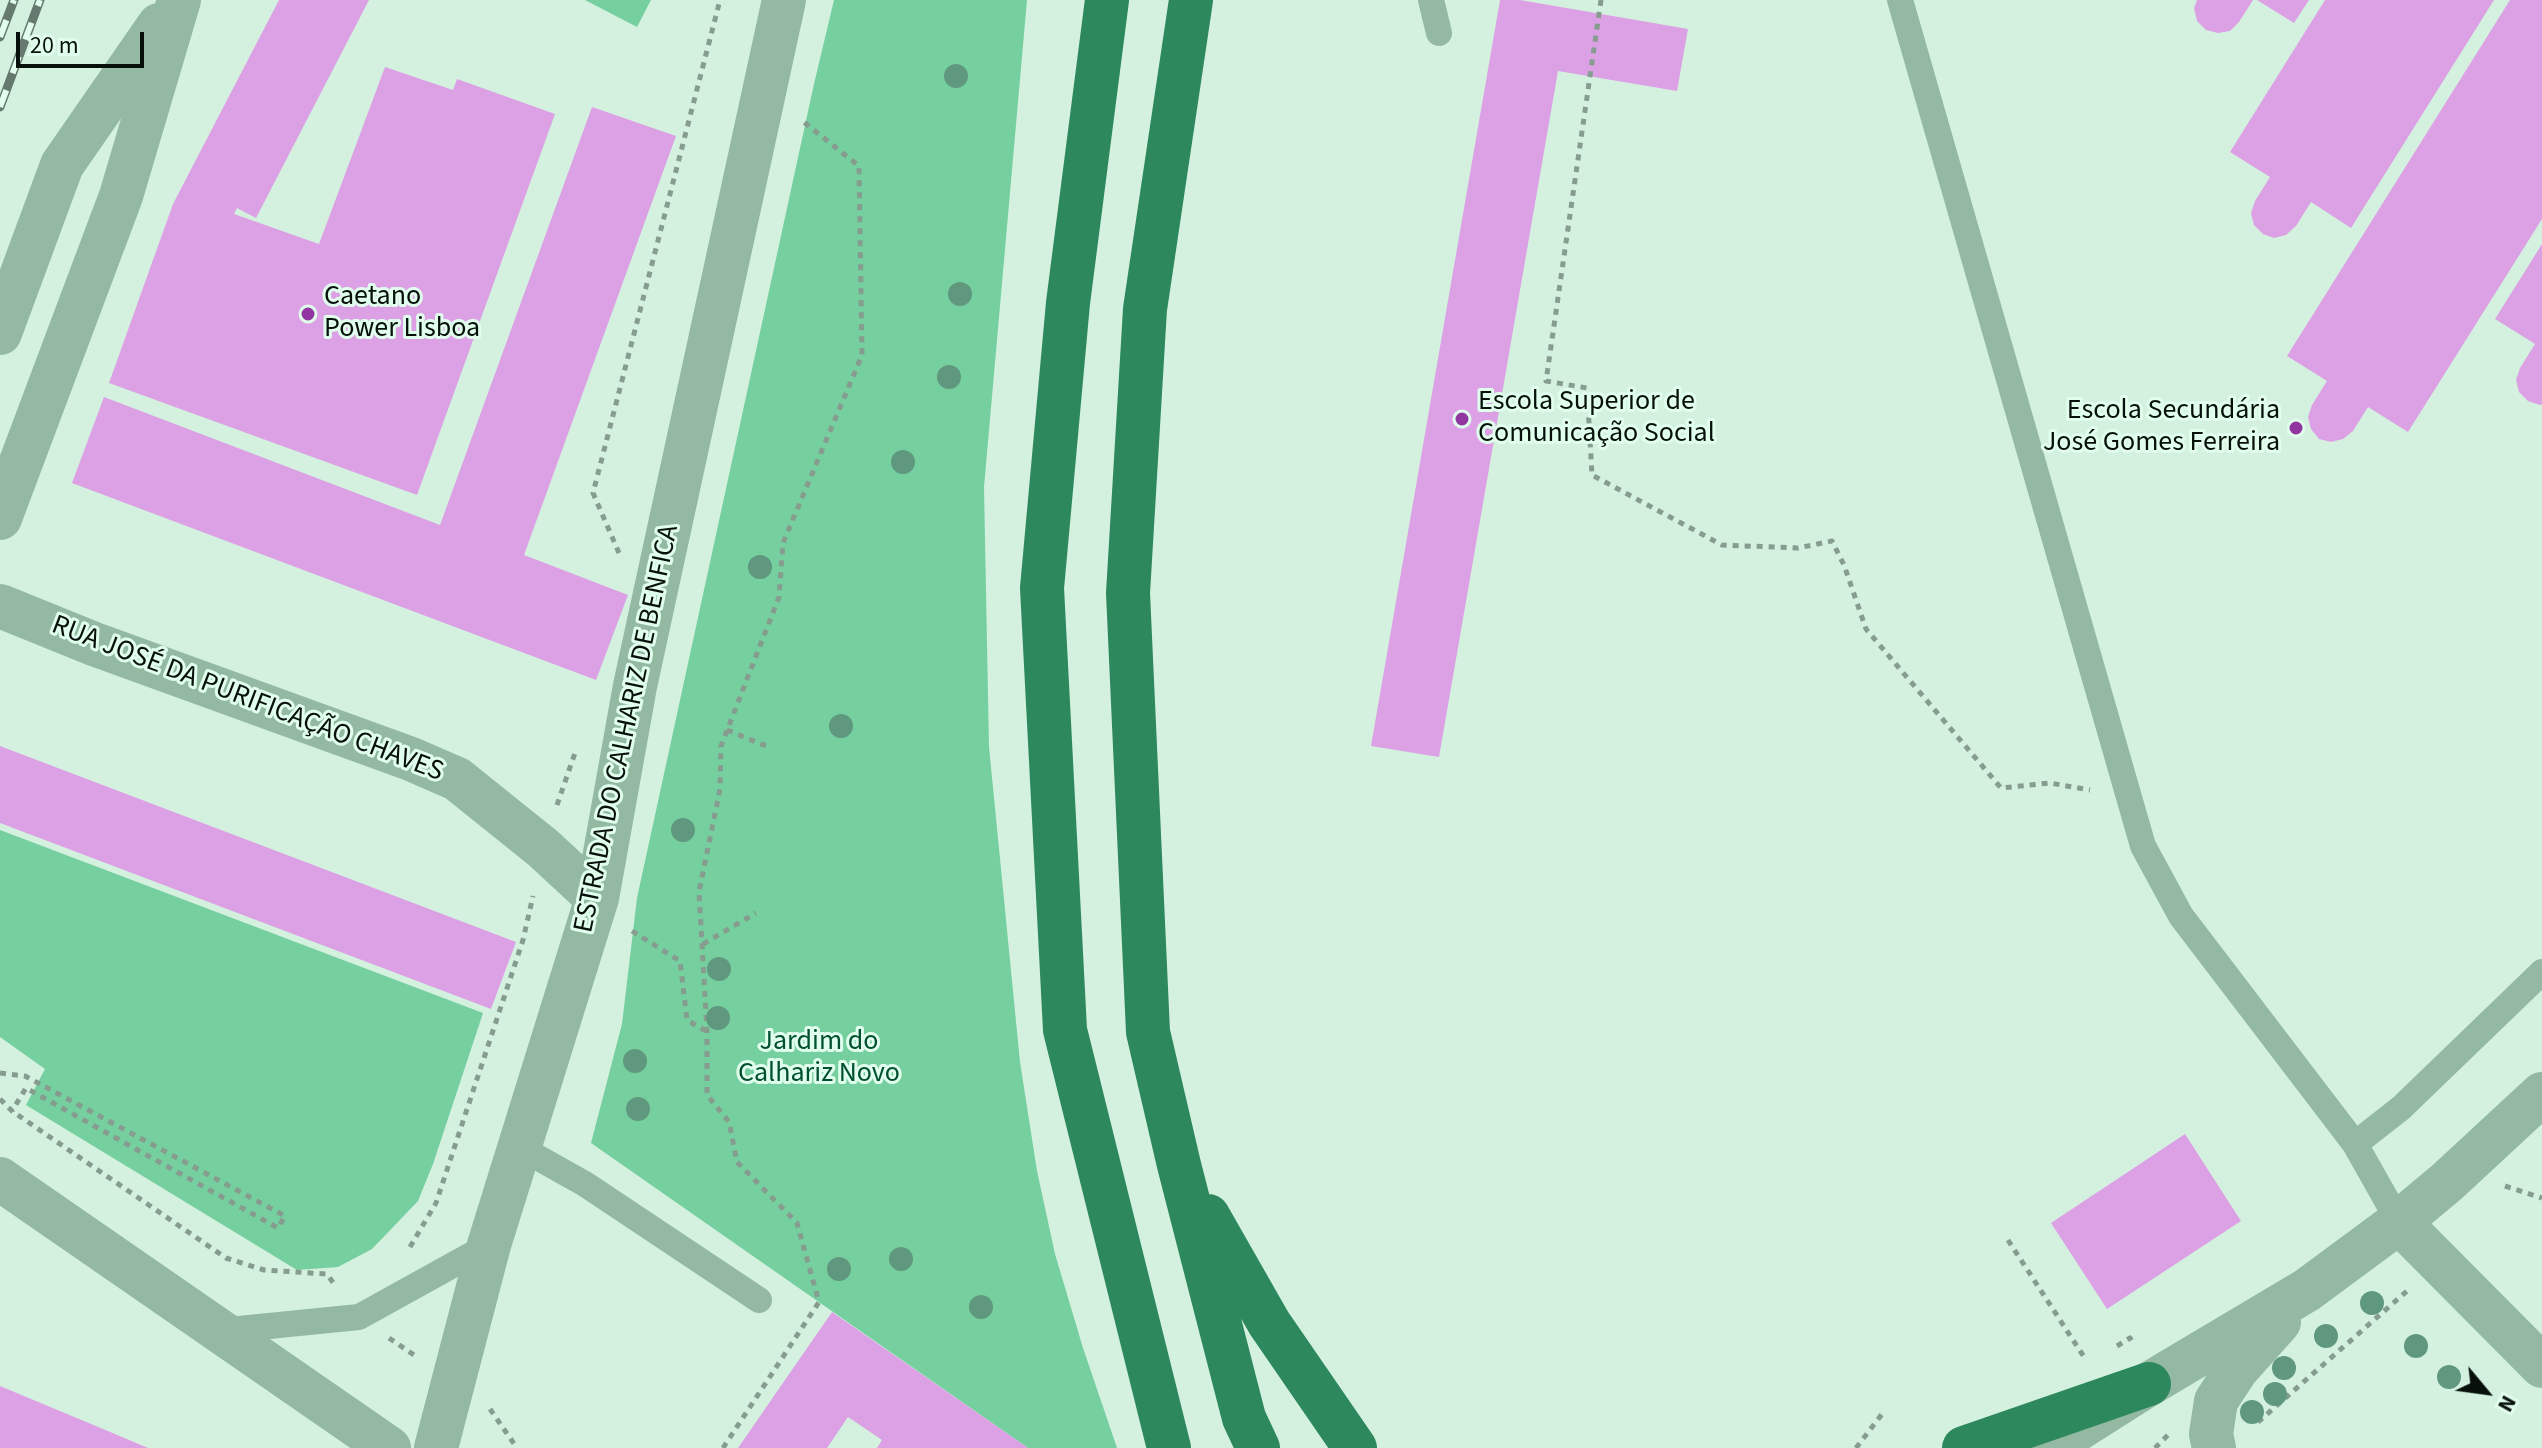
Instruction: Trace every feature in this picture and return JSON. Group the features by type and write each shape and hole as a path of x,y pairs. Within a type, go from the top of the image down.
{"highway":[{"path":"1191,0 1145,309 1128,593 1148,1032 1179,1165 1251,1433"},
{"path":"1103,12 1068,303 1042,588 1065,1030 1169,1448"},
{"path":"1179,1165 1269,1323 1355,1448"},
{"path":"1964,1448 2149,1384"}],"street":[{"path":"0,333 62,165 178,0"},
{"path":"0,518 121,196 178,0"},
{"name":"ESTRADA DO CALHARIZ DE BENFICA","path":"436,1448 489,1245 519,1147 612,913 639,670 784,0"},
{"name":"RUA JOSÉ DA PURIFICAÇÃO CHAVES","path":"0,606 411,759 457,779 543,848 612,913"},
{"path":"2048,1448 2307,1290 2447,1182 2542,1094"},
{"path":"0,1179 389,1448"},
{"path":"2399,1222 2542,1366"},
{"path":"2214,1448 2211,1434 2216,1401 2237,1369 2307,1290"}],"lane":[{"path":"1431,0 1439,33"},
{"path":"1900,0 2143,846 2181,916 2355,1144 2399,1222"},
{"path":"2355,1144 2401,1108 2542,972"},
{"path":"519,1147 585,1184 759,1300"},
{"path":"218,1331 359,1317 489,1245"}],"path":[{"path":"622,559 593,493 720,0"},
{"path":"1601,0 1546,381 1587,388 1592,475 1722,545 1798,548 1832,541 1844,565 1866,629 2001,788 2050,783 2095,791 2134,813"},
{"path":"723,1448 819,1302 797,1223 737,1162 729,1122 707,1095 707,1031 699,892 720,789 721,746 779,597 783,543 862,355 859,166 796,116"},
{"path":"727,730 771,748"},
{"path":"404,1257 436,1203 523,940 543,848 580,739"},
{"path":"612,913 680,961 687,1020 707,1031"},
{"path":"703,944 756,913"},
{"path":"0,1073 25,1076 285,1216 278,1228 26,1088 12,1111"},
{"path":"0,1099 12,1111 226,1258 264,1270 327,1274 359,1317 489,1408 517,1448"},
{"path":"1856,1448 1882,1414"},
{"path":"2155,1448 2171,1433"}],"green space":[{"path":"585,0 651,0 637,27"},
{"name":"Jardim do Calhariz Novo","path":"834,0 1027,0 984,487 989,747 1020,1062 1037,1171 1055,1254 1117,1448 1028,1448 591,1143 622,1024 637,898"},
{"path":"0,830 483,1013 418,1201 372,1249 338,1267 297,1270 26,1105 45,1069 0,1037"}],"building":[{"name":"Caetano Power Lisboa","path":"279,0 369,0 256,218 237,208 234,214 319,244 385,67 453,90 457,79 555,114 417,495 109,383 173,204"},
{"name":"Escola Superior de Comunicação Social","path":"1500,0 1520,0 1688,29 1677,91 1558,71 1439,757 1371,746"},
{"path":"2197,0 2253,0 2230,31 2218,33 2206,30 2197,21 2194,8"},
{"path":"2257,0 2309,0 2294,23"},
{"path":"2325,0 2494,0 2351,228 2311,202 2296,226 2286,235 2274,238 2263,234 2254,225 2251,213 2270,177 2230,152"},
{"path":"2510,0 2542,0 2542,219 2408,432 2368,407 2353,431 2343,439 2331,442 2319,439 2311,429 2308,417 2327,381 2287,356"},
{"path":"592,107 676,136 524,555 628,595 596,680 72,483 104,397 440,525"},
{"path":"2542,244 2540,405 2528,401 2519,392 2516,380 2535,344 2495,319"},
{"path":"0,746 516,942 491,1009 0,823"},
{"path":"2185,1134 2241,1221 2107,1309 2051,1223"},
{"path":"832,1312 1028,1448 877,1448 882,1440 848,1417 827,1448 738,1448"},
{"path":"0,1386 115,1434 148,1448 0,1448"}],"railway":[{"path":"0,37 14,0"},
{"path":"0,107 40,0"}],"place":[{"name":"Caetano Power Lisboa","path":"308,314"},
{"name":"Escola Superior de Comunicação Social","path":"1462,419"},
{"name":"Escola Secundária José Gomes Ferreira","path":"2296,428"}]}
